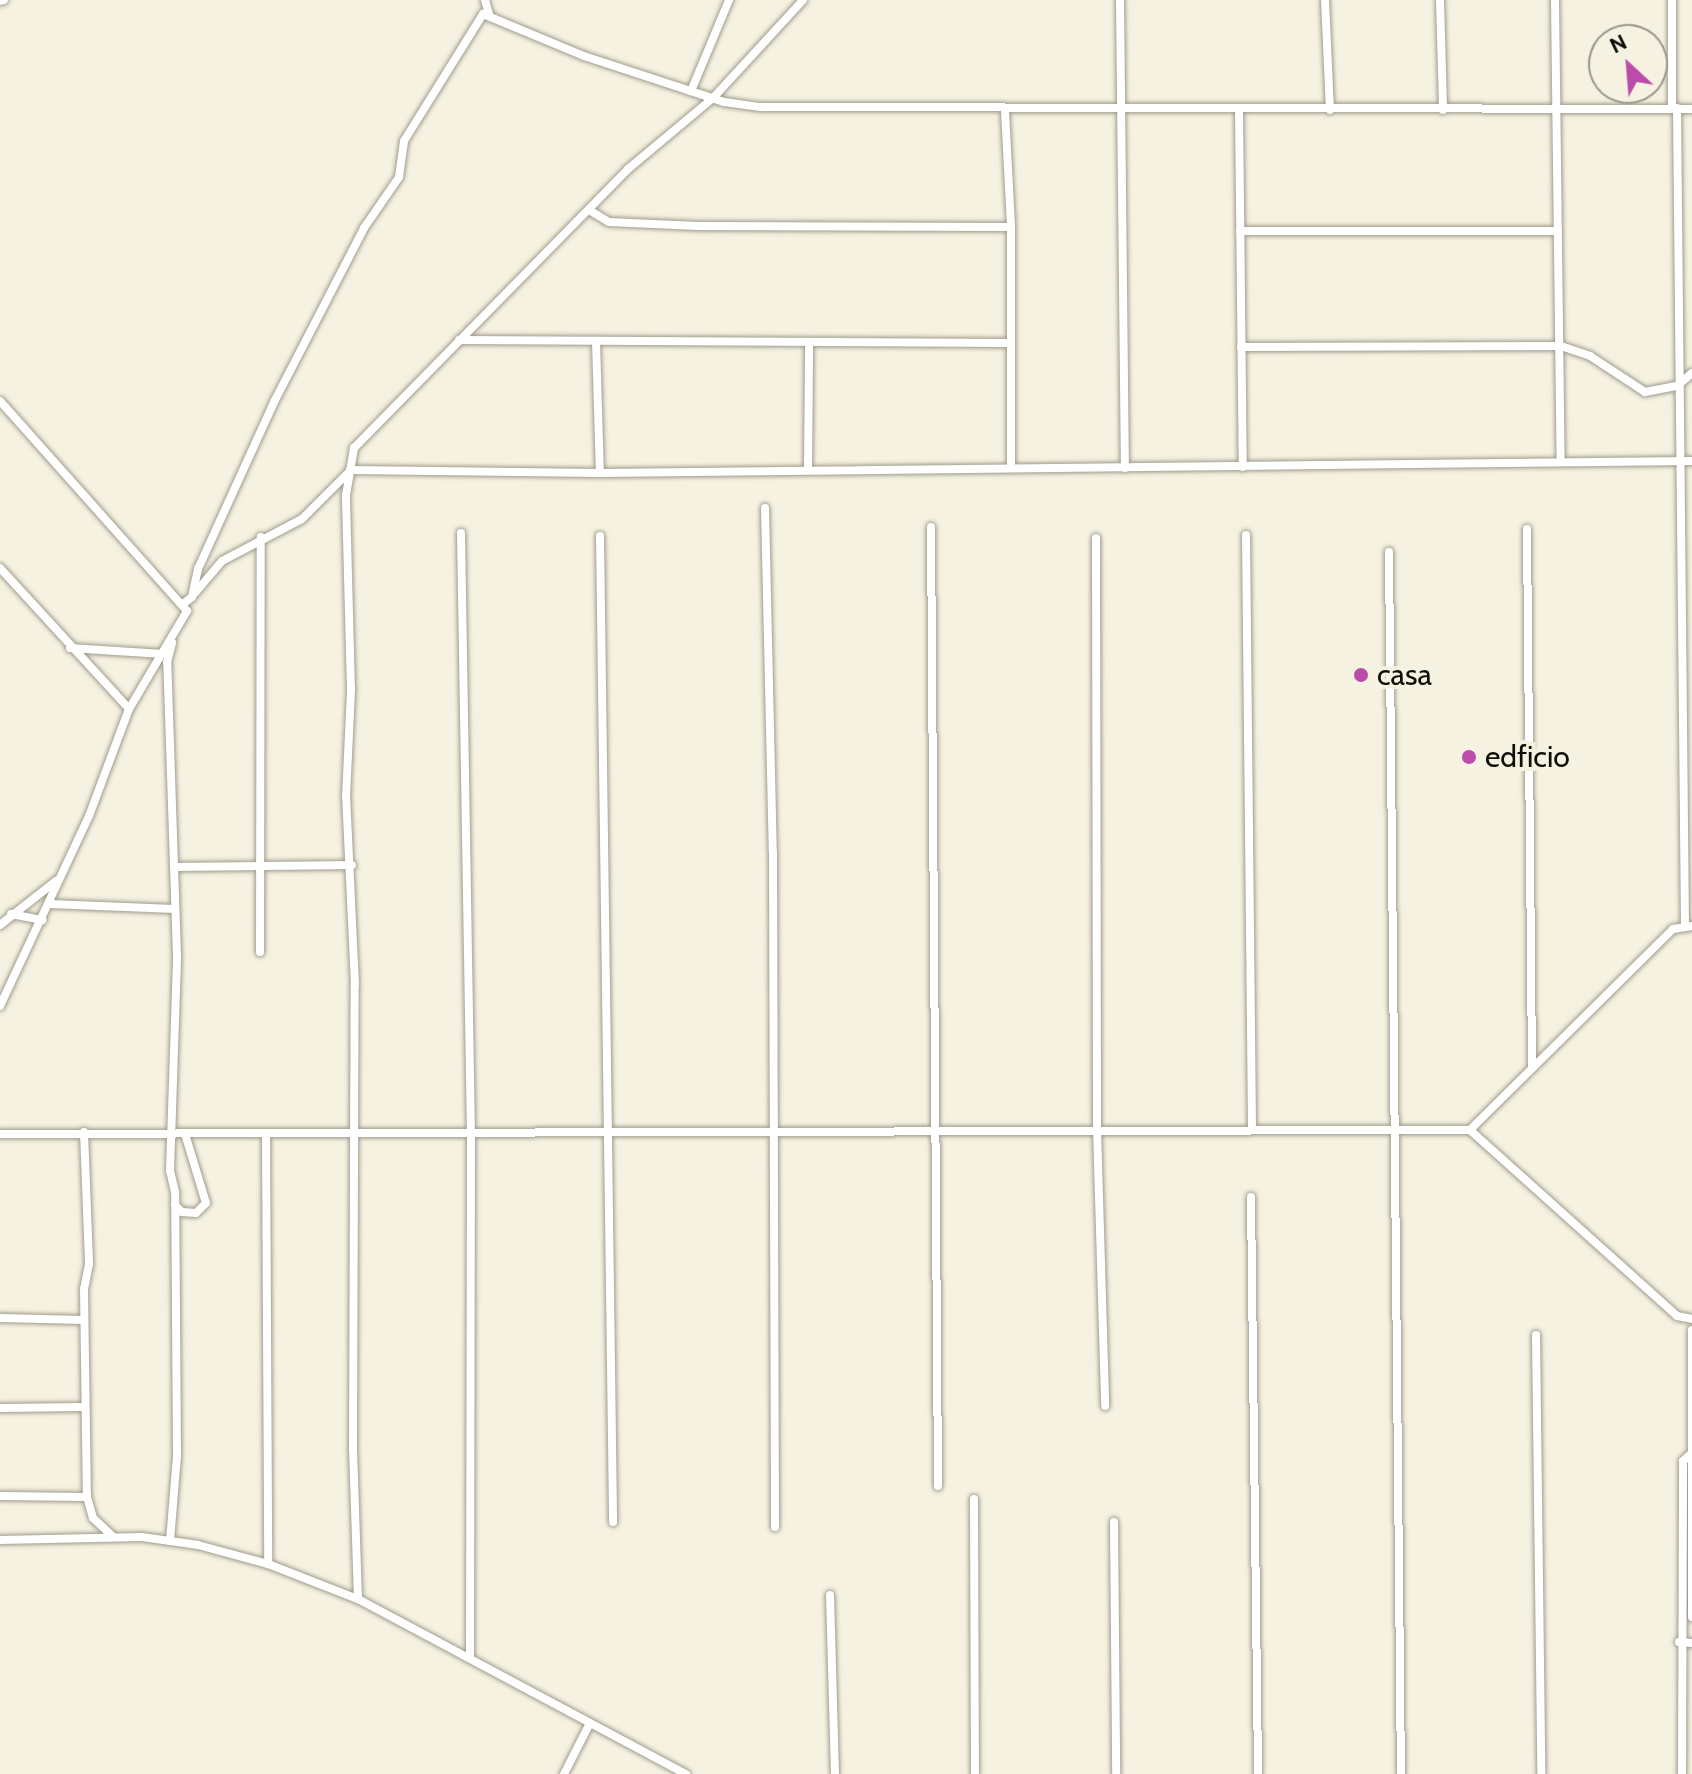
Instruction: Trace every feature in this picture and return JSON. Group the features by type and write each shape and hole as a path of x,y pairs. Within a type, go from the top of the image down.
{"street":[{"path":"485,0 489,14"},
{"path":"691,91 729,0"},
{"path":"358,1599 352,865 346,797 351,690 349,471 360,439 639,158 713,98 803,0"},
{"path":"1120,0 1125,468"},
{"path":"1325,0 1330,110"},
{"path":"1440,0 1443,110"},
{"path":"1555,0 1561,462"},
{"path":"1470,1130 1673,929 1689,925 1672,0"},
{"path":"192,597 198,569 264,421 364,228 399,177 404,141 478,19 489,14 584,56 713,98 761,107 1005,111 1692,109"},
{"path":"1239,108 1243,467"},
{"path":"1005,111 1011,227 1011,468"},
{"path":"589,210 609,222 698,226 1011,227"},
{"path":"1240,231 1558,231"},
{"path":"459,340 1010,343"},
{"path":"596,341 600,473"},
{"path":"808,470 809,343"},
{"path":"1241,347 1561,346 1590,356 1645,392 1677,386 1692,373"},
{"path":"0,401 183,604 187,617 129,709 103,766 89,816 57,879 50,904 0,1003"},
{"path":"183,604 222,561 261,537 302,519 349,471 600,473 1692,461"},
{"path":"765,508 774,1132 775,1527"},
{"path":"931,527 938,1486"},
{"path":"1527,529 1532,1066"},
{"path":"461,533 471,1134 470,1658"},
{"path":"1246,535 1252,1130"},
{"path":"600,536 611,1133 613,1522"},
{"path":"260,952 261,537"},
{"path":"1096,538 1097,1129 1105,1406"},
{"path":"1389,552 1401,1774"},
{"path":"0,568 69,648 129,709"},
{"path":"170,1541 177,1455 175,1205 170,1171 174,1134 175,867 167,662 172,643"},
{"path":"69,648 163,654"},
{"path":"175,867 259,863 352,865"},
{"path":"0,925 57,879"},
{"path":"50,904 175,909"},
{"path":"11,914 42,920"},
{"path":"0,1134 1470,1130 1677,1316 1692,1319"},
{"path":"84,1132 89,1264 84,1320 83,1407 87,1497 93,1518 112,1536"},
{"path":"175,1205 182,1212 196,1213 206,1203 185,1134"},
{"path":"266,1135 268,1564"},
{"path":"1251,1197 1258,1774"},
{"path":"0,1318 84,1320"},
{"path":"1692,1330 1692,1617"},
{"path":"1536,1335 1541,1774"},
{"path":"0,1408 83,1407"},
{"path":"1682,1774 1679,1642 1683,1461 1692,1453"},
{"path":"0,1496 87,1497"},
{"path":"974,1499 975,1774"},
{"path":"1114,1522 1116,1774"},
{"path":"0,1540 112,1536 170,1541 268,1564 358,1599 589,1725 686,1774"},
{"path":"830,1595 835,1774"},
{"path":"1679,1642 1692,1643"},
{"path":"564,1774 589,1725"}],"place":[{"name":"casa","path":"1361,675"},
{"name":"edficio","path":"1469,757"}]}
